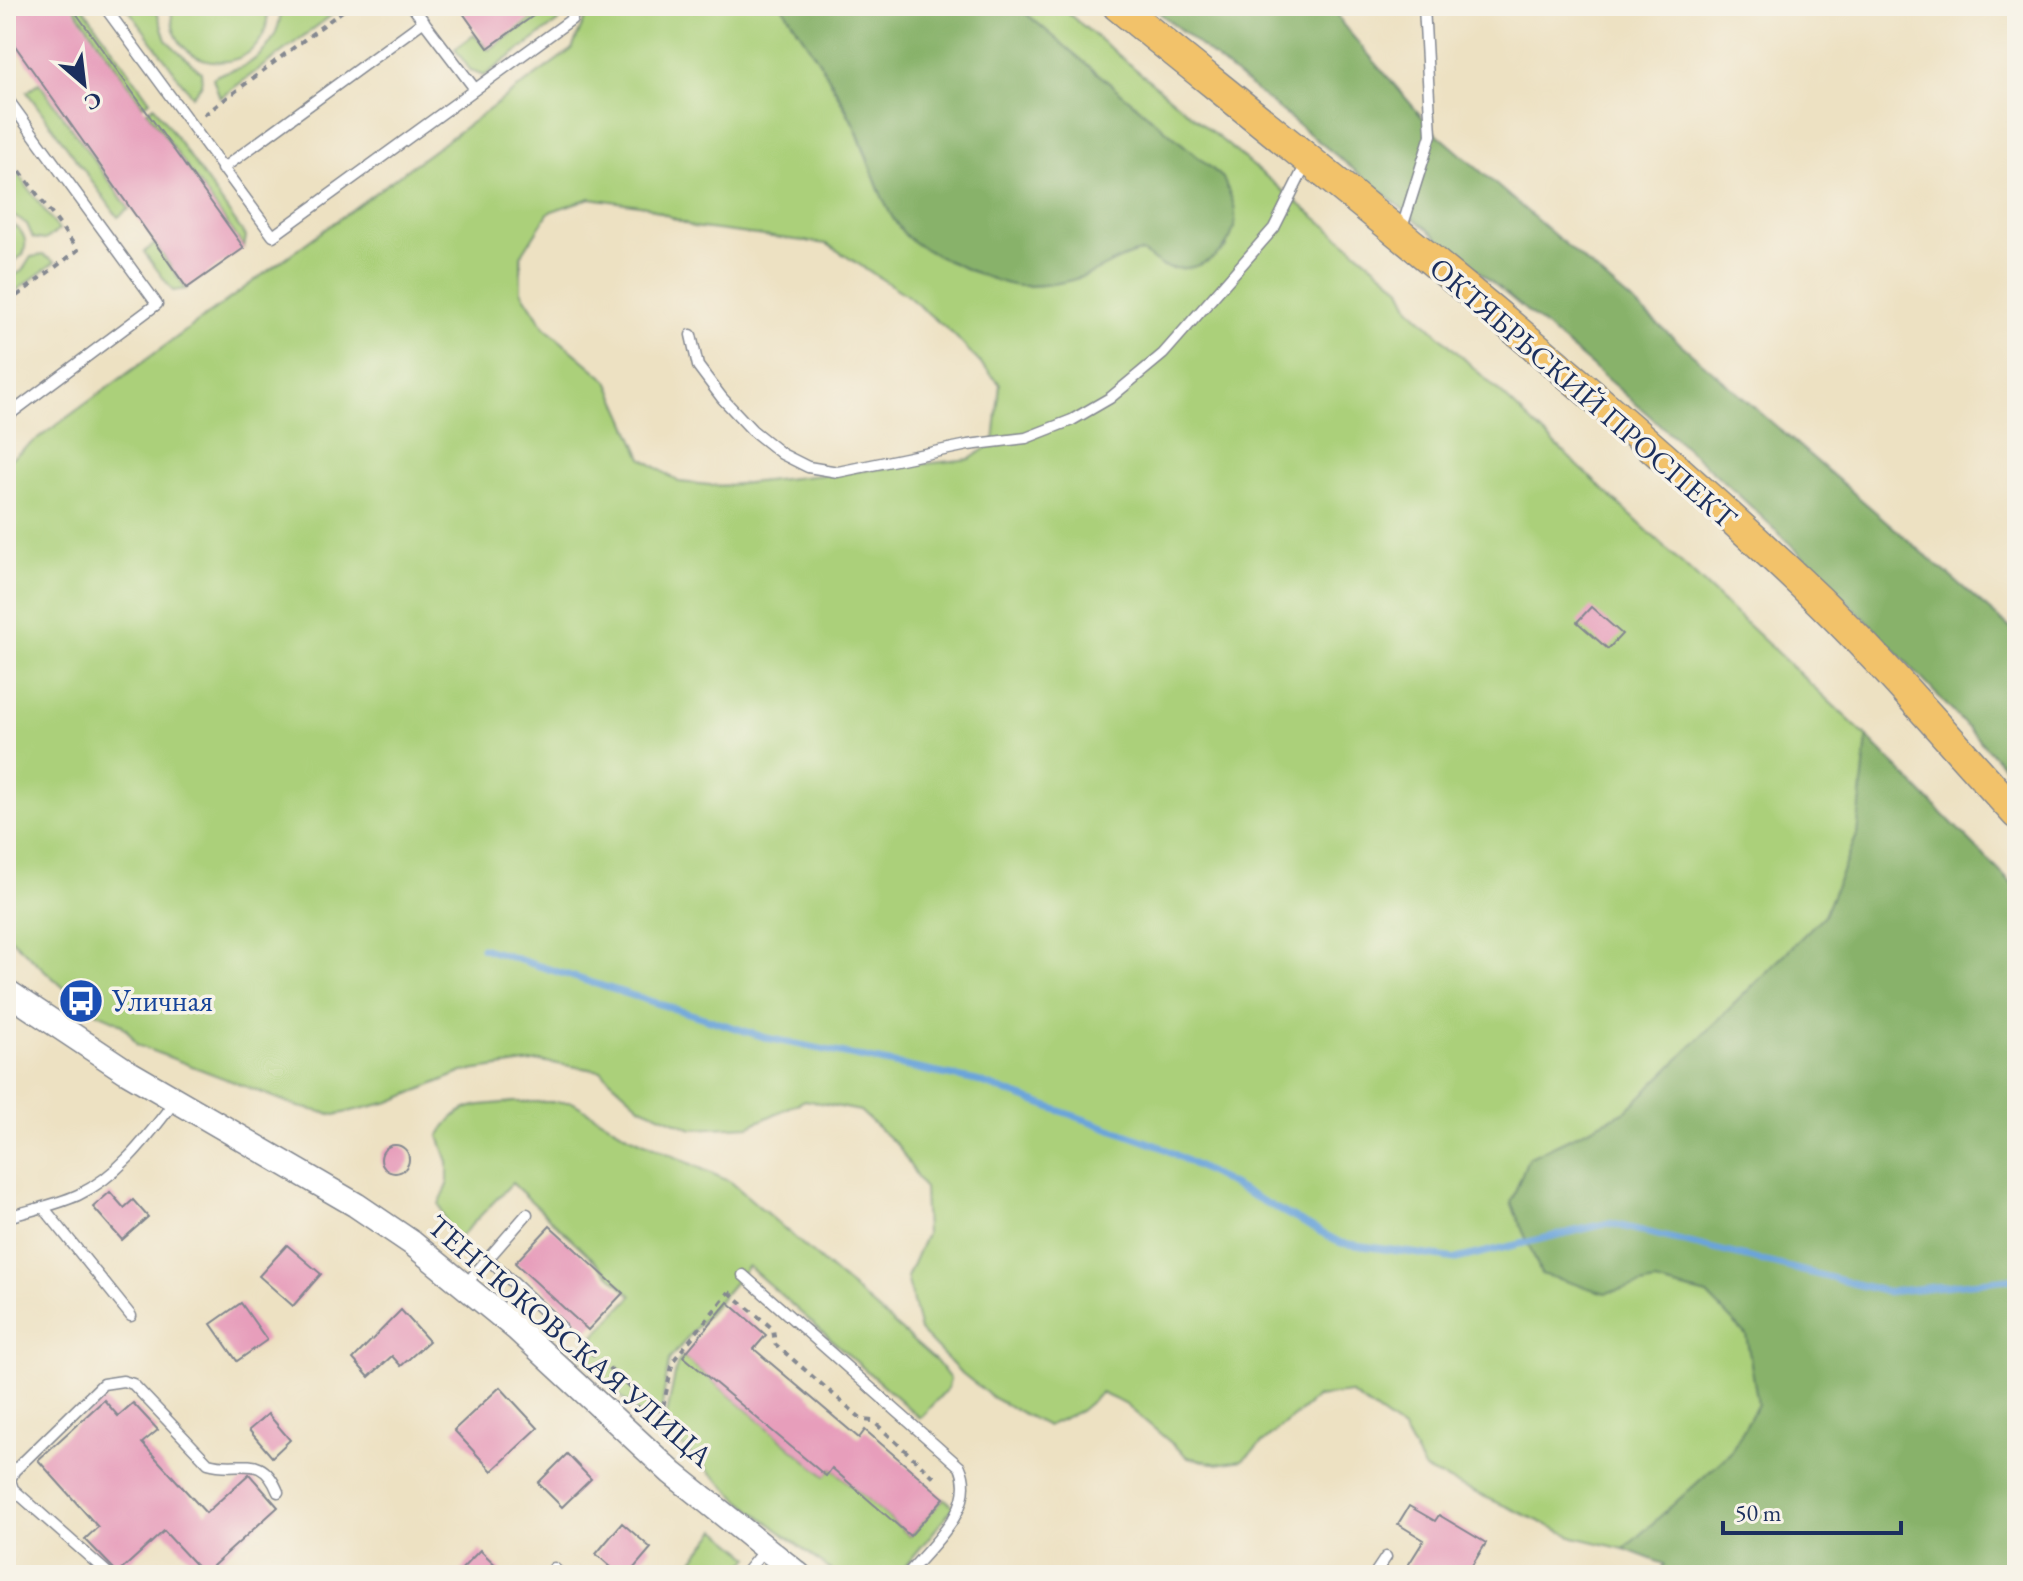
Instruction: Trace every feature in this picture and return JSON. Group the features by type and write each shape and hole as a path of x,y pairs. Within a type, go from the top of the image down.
{"main road":[{"name":"ОКТЯБРЬСКИЙ ПРОСПЕКТ","path":"1118,6 1566,374 1804,585 2017,814"}],"street":[{"name":"ТЕНТЮКОВСКАЯ УЛИЦА","path":"6,991 176,1100 356,1205 465,1285 672,1473 799,1575"}],"lane":[{"path":"104,6 273,236 572,19 569,6"},
{"path":"412,6 475,89"},
{"path":"1400,237 1431,135 1424,6"},
{"path":"222,169 424,21"},
{"path":"6,97 157,304 6,417"},
{"path":"691,335 698,366 722,398 752,430 782,454 808,467 838,472 968,445 1026,438 1072,420 1110,398 1163,354 1274,228 1308,160"},
{"path":"6,1216 79,1194 103,1180 142,1143 176,1100"},
{"path":"43,1207 131,1316"},
{"path":"465,1285 527,1214"},
{"path":"488,1259 561,1327"},
{"path":"743,1275 960,1467 966,1495 960,1509 907,1575"},
{"path":"110,1575 13,1489 8,1480 103,1384 123,1381 133,1384 208,1463 251,1464 262,1468 278,1492"},
{"path":"744,1575 765,1549"},
{"path":"1374,1575 1386,1557"}],"path":[{"path":"194,103 203,115 349,6"},
{"path":"6,152 78,250 6,304"},
{"path":"657,1434 673,1361 743,1275"},
{"path":"729,1292 773,1329 775,1344 863,1420 873,1421 934,1477"},
{"path":"561,1327 630,1387 643,1421"}],"green space":[{"path":"73,6 82,6 150,101 143,105"},
{"path":"126,6 157,12 166,40 201,72 202,84 192,96"},
{"path":"172,6 267,6 265,30 255,47 239,58 220,62 201,58 185,48 174,31"},
{"path":"281,6 344,6 220,98 213,78 242,67 265,50 275,34"},
{"path":"544,6 552,6 559,21 484,76 471,71 455,49 474,35 489,50 546,9"},
{"path":"586,6 782,6 819,61 854,125 880,193 947,261 1017,286 1084,276 1129,254 1143,252 1166,265 1185,268 1227,247 1223,178 1017,6 1059,6 1400,287 1411,309 1867,737 1863,836 1655,1276 1710,1289 1751,1332 1765,1405 1733,1458 1624,1549 1574,1537 1425,1470 1403,1430 1350,1393 1317,1397 1242,1460 1217,1464 1188,1457 1125,1404 1101,1393 1080,1411 1047,1426 993,1398 958,1370 920,1331 907,1277 926,1234 924,1188 898,1146 860,1111 805,1100 749,1126 692,1129 641,1107 601,1071 540,1061 463,1072 390,1102 335,1115 299,1107 137,1045 124,1027 83,1004 7,935 6,462 572,49 587,14","holes":["590,198 646,206 693,227 827,244 905,294 954,335 1000,384 994,442 970,459 720,486 679,482 642,458 608,381 545,328 521,291 521,256 549,212"]},
{"path":"782,6 1017,6 1223,178 1235,209 1230,238 1213,258 1189,268 1163,266 1142,252 1121,258 1079,278 1037,285 1011,284 943,258 913,242 896,223 882,197 847,109"},
{"path":"1151,6 1334,6 1343,25 1435,132 2017,634 2017,781 1835,588 1720,478 1510,297"},
{"path":"39,83 129,209 118,217 27,92"},
{"path":"154,106 246,237 244,247 147,111"},
{"path":"6,158 59,230 45,240 33,238 27,224 6,212"},
{"path":"7,223 21,231 25,244 23,255 6,266"},
{"path":"155,244 186,289 173,291 144,252"},
{"path":"43,255 55,262 6,298 6,280 22,271 31,257"},
{"path":"1867,737 2017,889 2017,1575 1659,1575 1664,1564 1624,1549 1730,1453 1758,1404 1746,1335 1707,1295 1655,1282 1605,1293 1541,1274 1511,1203 1528,1158 1626,1111 1824,915 1857,835"},
{"path":"514,1102 572,1102 627,1135 731,1182 937,1362 950,1379 948,1388 920,1418 748,1266 669,1360 660,1420 651,1412 645,1420 577,1354 632,1296 512,1183 454,1243 439,1204 448,1185 448,1162 439,1136 454,1116 470,1107"},
{"path":"683,1356 825,1476 832,1468 910,1536 944,1498 954,1507 898,1575 837,1575 742,1502 664,1429 677,1364"},
{"path":"717,1530 750,1557 735,1575 681,1575"}],"building":[{"path":"6,6 71,6 244,248 187,288 6,33"},
{"path":"458,6 547,6 488,48"},
{"path":"1591,607 1622,634 1608,649 1577,622"},
{"path":"395,1145 405,1149 409,1159 405,1169 395,1173 385,1169 381,1159 385,1149"},
{"path":"110,1192 124,1208 133,1200 148,1217 122,1240 93,1207"},
{"path":"550,1226 623,1293 588,1330 515,1263"},
{"path":"287,1245 321,1274 293,1306 259,1276"},
{"path":"728,1302 766,1335 754,1349 859,1438 865,1430 944,1498 910,1536 832,1468 826,1476 683,1356"},
{"path":"241,1303 267,1340 237,1361 211,1324"},
{"path":"401,1310 429,1341 401,1366 392,1356 369,1377 353,1359"},
{"path":"500,1387 538,1428 492,1471 454,1430"},
{"path":"104,1400 118,1416 133,1403 158,1430 142,1443 206,1513 249,1474 278,1507 204,1574 164,1531 118,1573 85,1539 98,1527 38,1460"},
{"path":"268,1414 290,1440 272,1457 249,1430"},
{"path":"567,1454 591,1479 562,1507 538,1483"},
{"path":"1409,1506 1435,1521 1439,1515 1486,1543 1466,1575 1402,1575 1424,1540 1398,1524"},
{"path":"622,1523 651,1548 628,1575 620,1575 596,1554"},
{"path":"480,1550 506,1575 456,1575"}],"waterway":[{"path":"482,948 767,1038 977,1081 1161,1147 1341,1243 1456,1259 1609,1223 1888,1292 2017,1278"}],"place":[{"name":"Уличная","path":"81,1001"}]}
